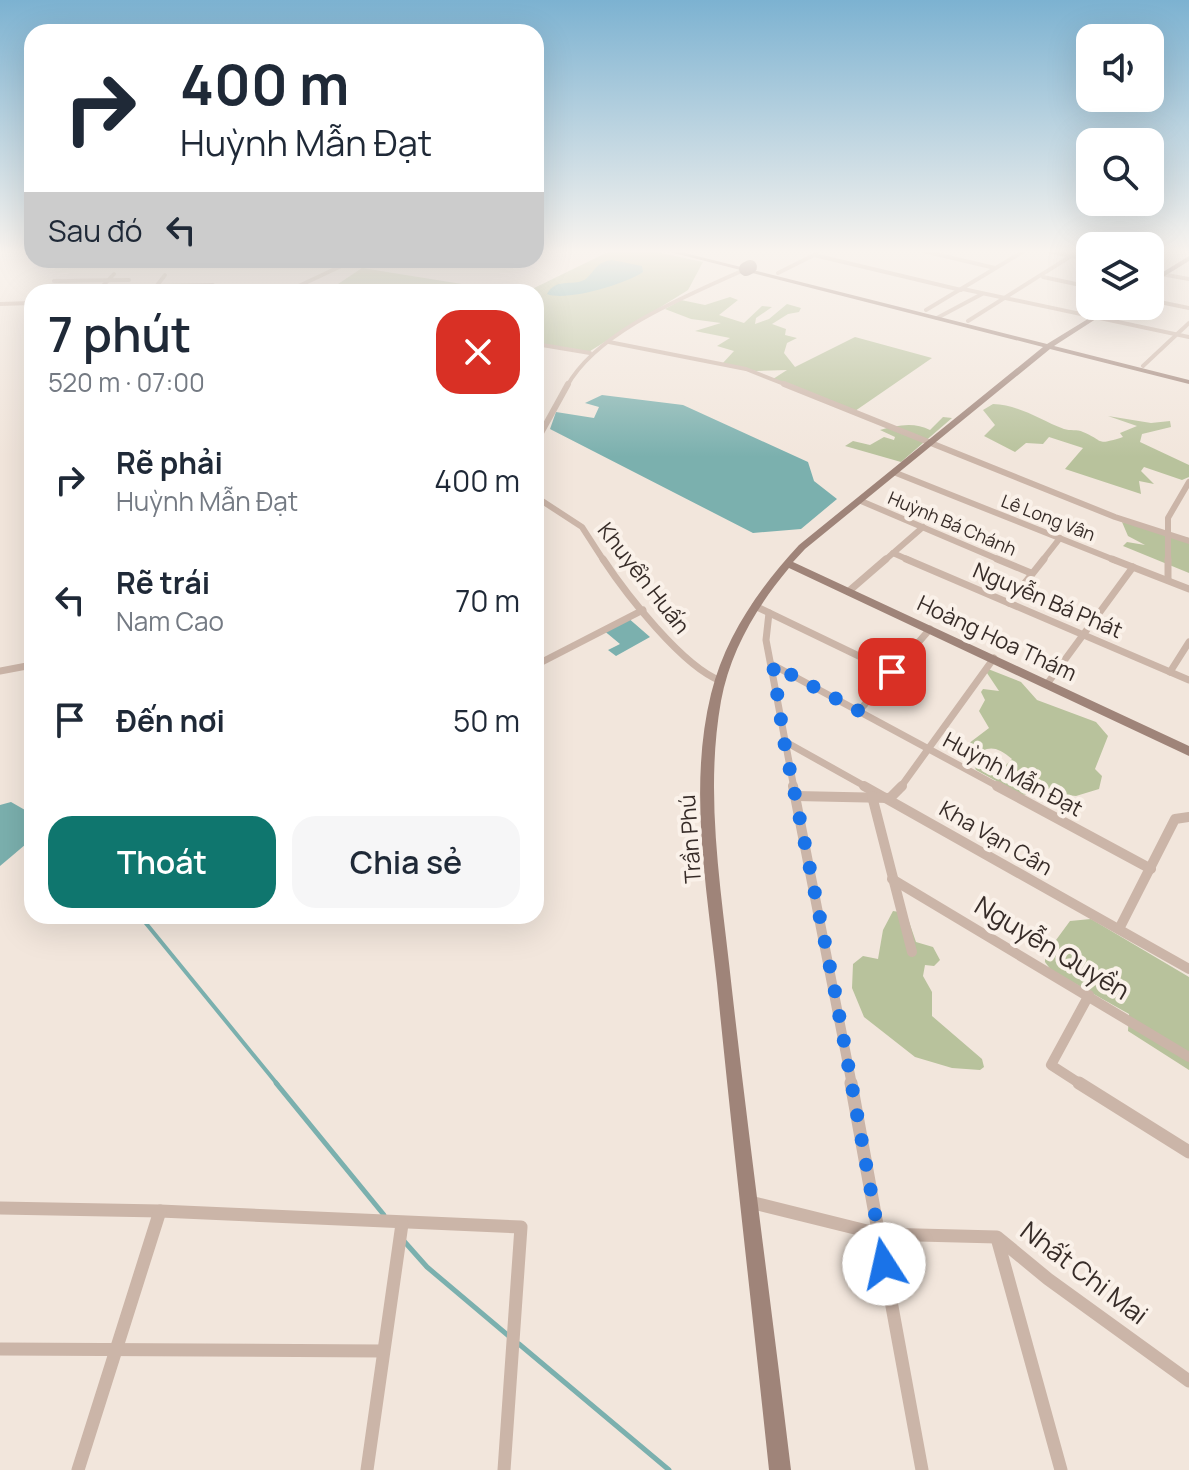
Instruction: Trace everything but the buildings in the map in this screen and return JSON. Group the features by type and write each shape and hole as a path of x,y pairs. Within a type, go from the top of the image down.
{"main road":[{"path":"950,320 1189,380"},
{"path":"958,320 1189,380"},
{"name":"Trần Phú","path":"780,1470 736,1102 710,832 707,757 721,681 755,606 787,563 1052,345 1090,320"},
{"name":"Hoàng Hoa Thám","path":"787,563 1189,751"}],"street":[{"path":"544,427 575,371 590,353 646,320"},
{"path":"1109,320 1189,337"},
{"path":"1143,366 1189,323"},
{"path":"609,342 746,369 929,445 1115,517 1189,541"},
{"path":"544,345 590,353"},
{"name":"Lê Long Vân","path":"896,473 1189,589"},
{"path":"1168,580 1165,533 1172,509 1189,482"},
{"name":"Huỳnh Bá Chánh","path":"861,501 1031,573"},
{"name":"Khuyển Huấn","path":"544,502 582,527 643,610 699,672 721,681"},
{"path":"849,591 923,527"},
{"path":"1009,603 1060,538"},
{"name":"Nguyễn Bá Phát","path":"893,553 1189,680"},
{"path":"1047,684 1133,567"},
{"path":"755,606 892,672"},
{"path":"544,661 643,610"},
{"path":"769,613 766,640 773,665 784,741 922,1470"},
{"path":"859,711 930,629"},
{"path":"1170,672 1189,642"},
{"path":"796,796 890,798 994,658"},
{"name":"Huỳnh Mẫn Đạt","path":"773,665 1151,869"},
{"path":"0,671 24,666"},
{"name":"Kha Vạn Cân","path":"784,741 1189,969"},
{"path":"872,796 912,952"},
{"path":"1119,929 1175,819 1178,816 1189,817"},
{"name":"Nguyễn Quyền","path":"892,879 1189,1057"},
{"path":"1089,995 1051,1065 1189,1152"},
{"name":"Nhất Chi Mai","path":"750,1202 879,1234 997,1237 1029,1265 1189,1381"},
{"path":"0,1208 160,1211 521,1227 504,1470"},
{"path":"78,1470 160,1211"},
{"path":"367,1470 402,1224"},
{"path":"997,1237 1061,1470"},
{"path":"0,1349 382,1351"}],"green space":[{"path":"544,320 641,320 587,353 544,345"},
{"path":"696,320 733,320 744,323 756,320 755,324 779,320 772,324 786,329 785,335 797,338 787,343 784,353 795,367 855,337 932,358 855,411 773,379 787,370 756,371 722,364 734,351 717,346 730,338 695,331 721,323"},
{"path":"993,404 1021,410 1104,442 1123,437 1120,433 1137,426 1108,416 1151,423 1170,421 1171,427 1142,434 1140,442 1189,465 1189,477 1182,480 1144,467 1141,471 1154,484 1139,481 1141,494 1065,469 1083,448 1049,437 1043,444 1026,443 1015,452 984,436 995,425 983,410"},
{"path":"943,417 952,418 901,462 845,446 853,441 870,445 884,437 894,440 895,437 880,430 893,427 912,425 930,430"},
{"path":"1122,522 1189,538 1189,573 1123,546 1127,542 1145,545 1128,536"},
{"path":"983,667 1021,682 1037,700 1096,722 1108,736 1095,769 1102,776 1099,789 1076,796 1039,792 1022,795 976,770 974,765 985,757 1005,766 1012,759 992,749 972,757 963,753 964,747 989,728 979,711 985,700 981,692 983,689 999,691"},
{"path":"893,911 906,913 916,942 933,947 940,960 934,966 925,965 923,976 932,992 932,1016 982,1059 984,1067 980,1070 952,1068 915,1057 864,1017 852,988 853,964 863,956 878,959 883,930"},
{"path":"1091,919 1189,977 1189,1070 1128,1031 1129,1014 1051,970 1045,962 1045,955 1070,921"}],"water":[{"path":"602,395 683,405 808,462 814,481 837,499 801,529 753,533 550,429 556,412 594,418 599,407 585,403"},
{"path":"627,617 650,637 616,656 608,650 620,644 602,629"},
{"path":"11,802 24,809 24,846 0,866 0,805"}],"waterway":[{"path":"147,924 278,1085"},
{"path":"276,1083 384,1215"},
{"path":"403,1240 427,1267 510,1337"},
{"path":"519,1344 669,1470"}],"route":[{"path":"884,1264 835,992 784,741 773,665 859,711 892,672"}]}
